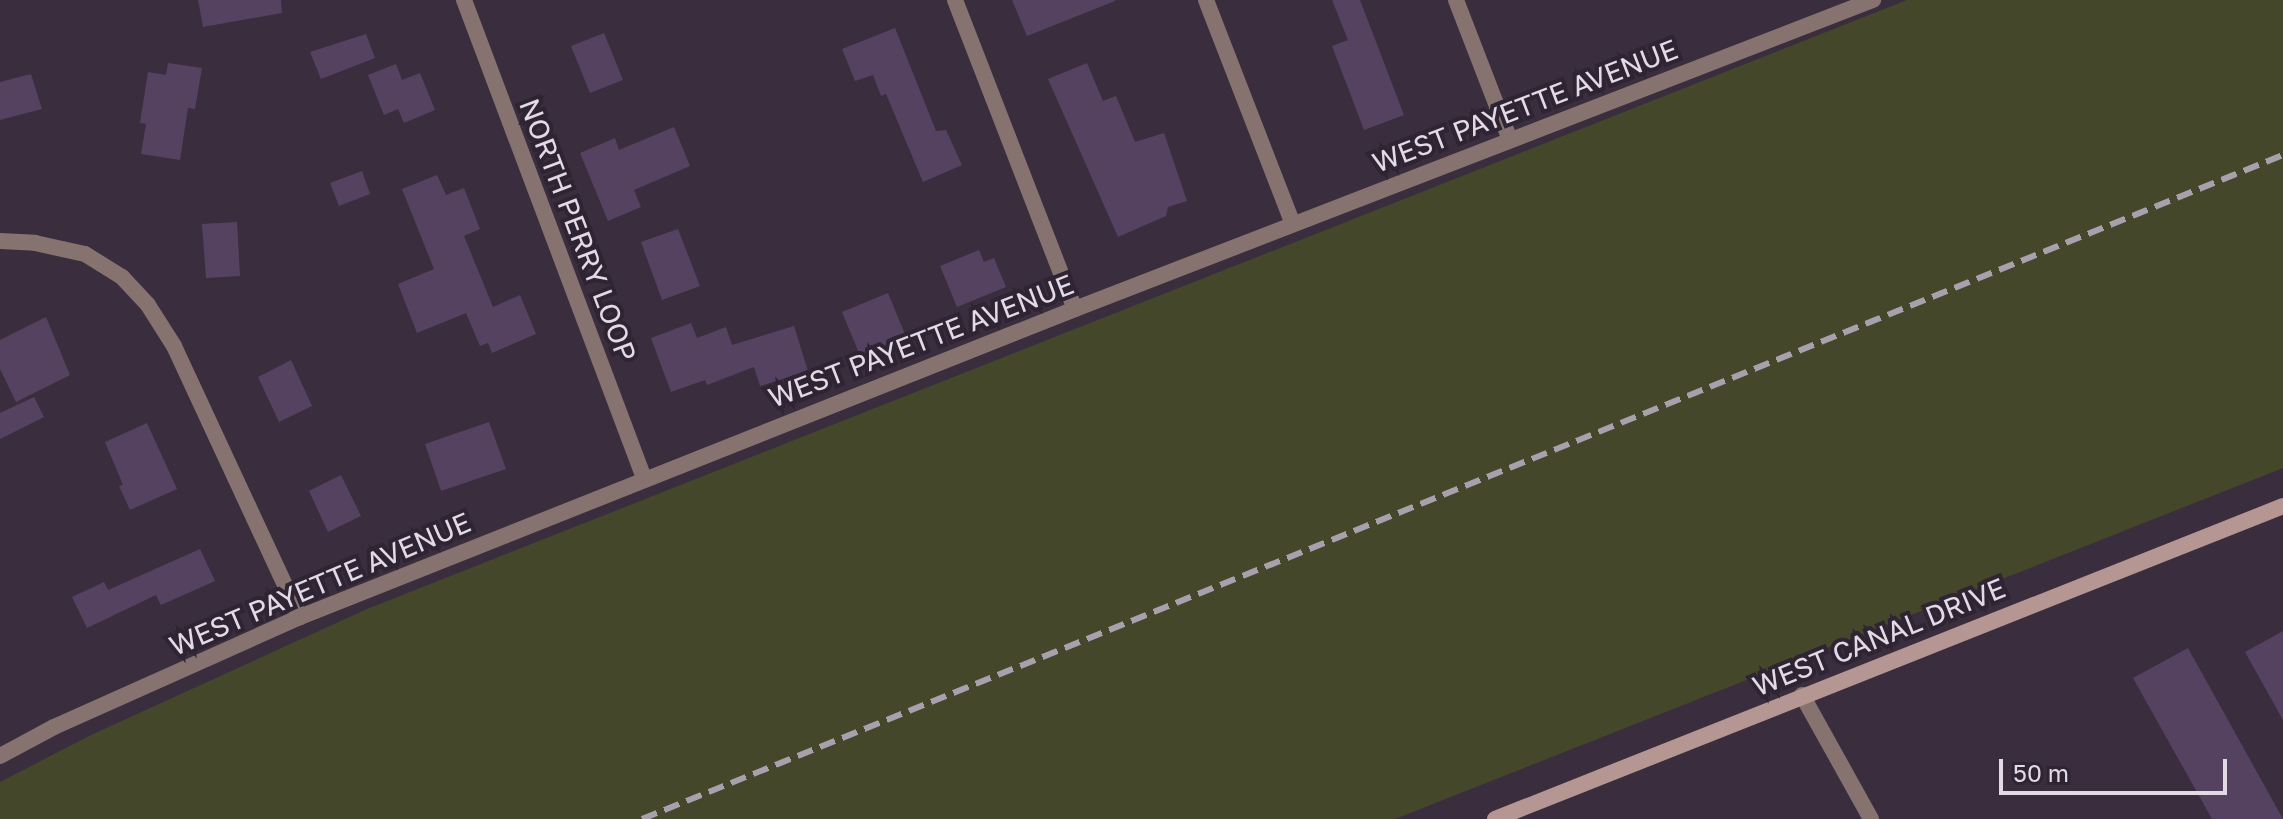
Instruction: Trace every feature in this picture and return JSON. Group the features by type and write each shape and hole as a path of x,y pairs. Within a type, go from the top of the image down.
{"street":[{"name":"NORTH PERRY LOOP","path":"464,0 644,478"},
{"path":"955,0 1075,309"},
{"path":"1206,0 1293,224"},
{"path":"1456,0 1510,140"},
{"name":"WEST PAYETTE AVENUE","path":"0,756 54,727 300,617 644,478 1873,0"},
{"path":"0,241 35,243 85,254 122,277 148,305 174,346 300,617"},
{"name":"WEST CANAL DRIVE","path":"1496,819 2283,506"},
{"path":"1802,695 1871,819"}],"green space":[{"path":"1907,0 2283,0 2283,468 1395,819 0,819 0,782 91,735 367,609"}],"building":[{"path":"198,0 281,0 282,13 203,27"},
{"path":"1012,0 1115,0 1115,1 1027,36"},
{"path":"1332,0 1360,0 1404,115 1364,130 1332,46 1348,40"},
{"path":"895,28 936,131 946,130 962,165 923,182 886,94 881,96 873,75 855,81 842,49"},
{"path":"604,33 623,80 590,93 571,46"},
{"path":"366,34 375,58 321,79 310,52"},
{"path":"168,63 202,68 195,109 188,108 180,160 141,154 146,124 140,123 148,72 166,75"},
{"path":"1087,63 1103,101 1116,96 1135,142 1164,133 1187,201 1168,207 1166,216 1118,237 1048,79"},
{"path":"396,64 402,80 420,73 435,110 404,123 398,109 384,115 368,75"},
{"path":"31,74 42,109 0,120 0,82"},
{"path":"674,127 690,166 634,190 641,207 608,221 580,153 615,138 619,150"},
{"path":"362,171 370,194 339,206 330,183"},
{"path":"437,175 446,195 464,188 480,229 464,236 493,307 520,295 536,334 492,353 488,343 480,346 466,313 417,333 398,284 434,269 402,189"},
{"path":"237,222 240,276 206,278 202,224"},
{"path":"678,229 700,286 662,300 641,242"},
{"path":"979,250 984,262 994,258 1006,287 957,307 940,266"},
{"path":"888,293 907,339 861,358 842,312"},
{"path":"46,317 70,375 16,402 0,369 0,340"},
{"path":"691,323 697,338 726,327 732,345 794,326 808,371 760,386 754,367 707,385 705,380 671,392 651,338"},
{"path":"291,360 312,406 279,422 258,377"},
{"path":"34,397 44,417 0,439 0,413"},
{"path":"489,422 506,469 441,491 425,444"},
{"path":"147,423 177,489 130,510 105,442"},
{"path":"341,475 361,516 328,532 309,491"},
{"path":"200,549 215,581 161,605 156,595 87,628 72,597 104,582 108,590"},
{"path":"2283,631 2283,720 2245,652"},
{"path":"2188,648 2283,819 2212,819 2133,678"}],"railway":[{"path":"642,819 2283,155"}]}
